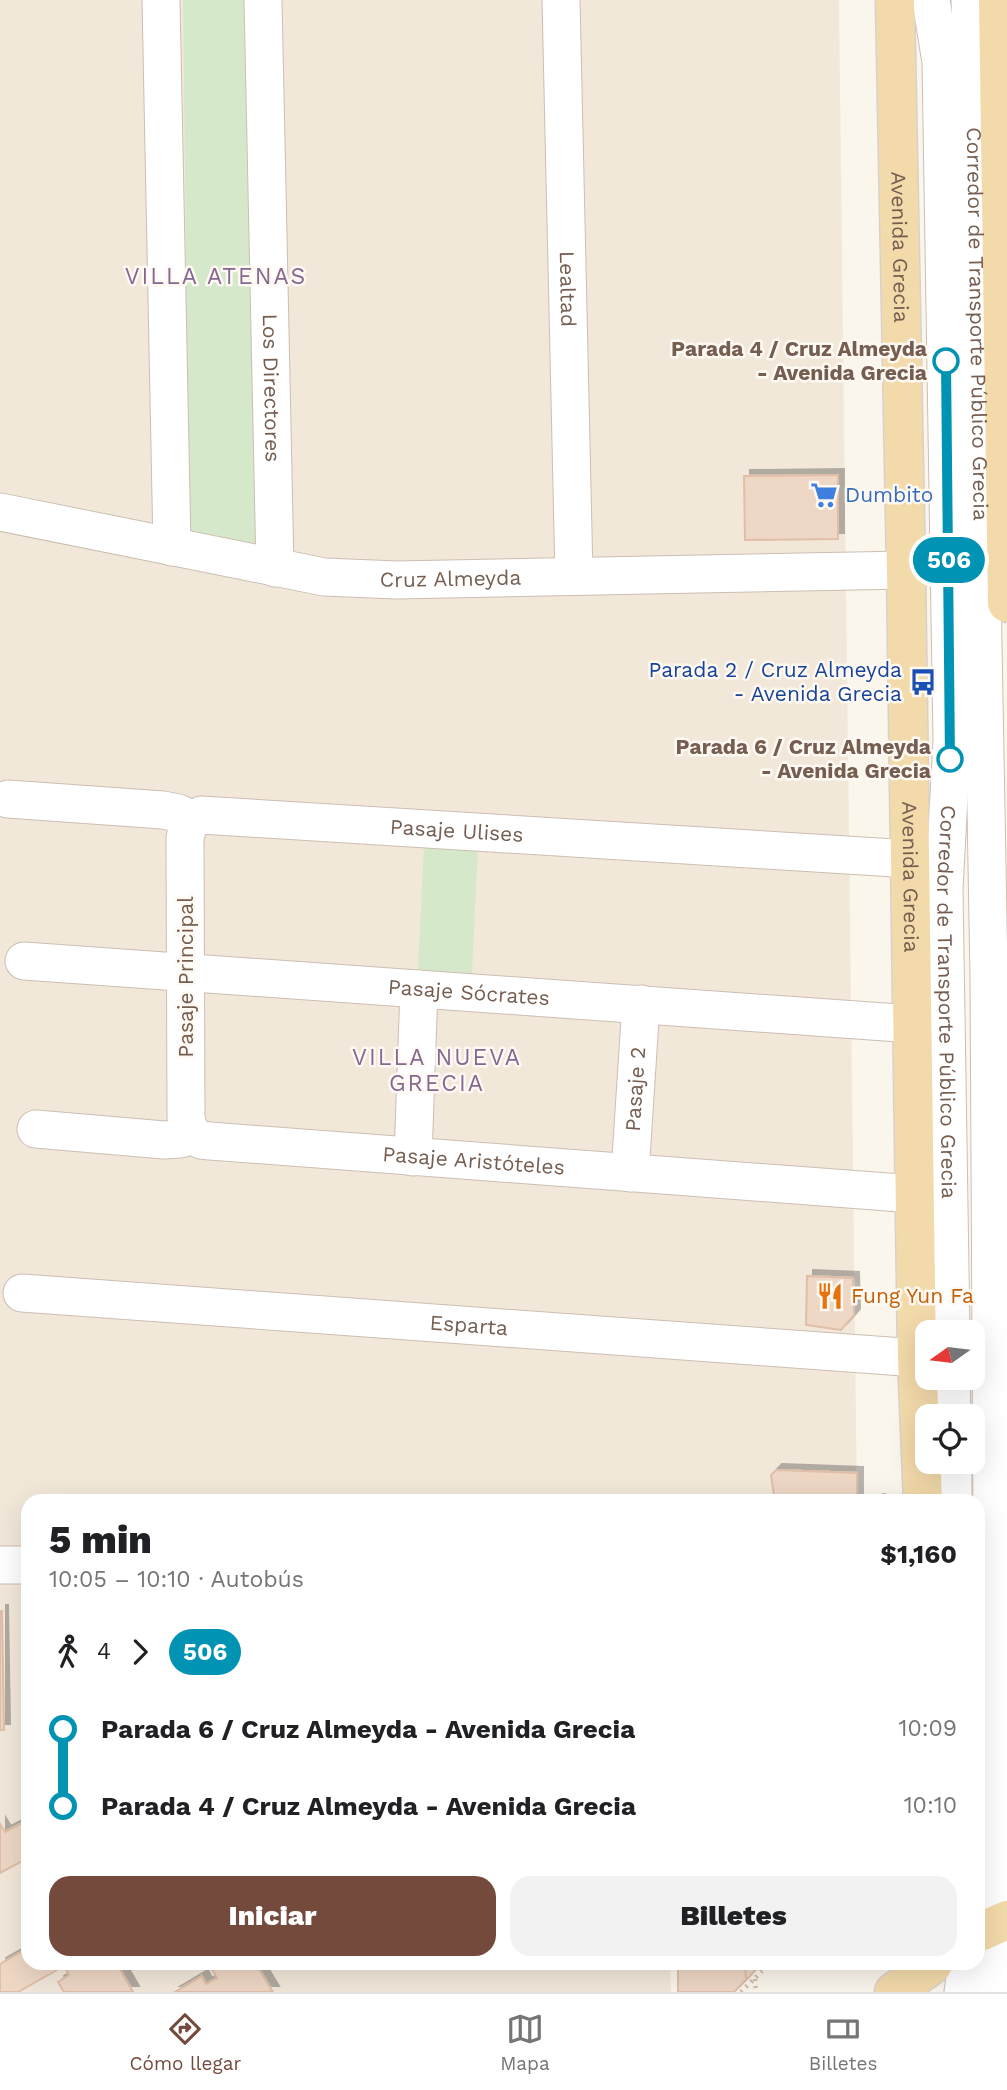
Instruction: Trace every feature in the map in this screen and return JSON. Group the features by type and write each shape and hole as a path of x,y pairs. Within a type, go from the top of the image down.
{"main road":[{"name":"Avenida Grecia","path":"895,0 911,859 916,1320"},
{"path":"993,11 1007,603"},
{"name":"Avenida Grecia","path":"918,1390 923,1494"},
{"path":"901,1981 922,1970"}],"street":[{"path":"161,0 172,547"},
{"name":"Los Directores","path":"263,0 275,568"},
{"name":"Lealtad","path":"561,0 574,576"},
{"name":"Corredor de Transporte Público Grecia","path":"931,0 941,62 952,740 944,889 951,1320"},
{"name":"Corredor de Transporte Público Grecia","path":"990,1992 996,1847 989,976 973,87 993,11"},
{"name":"Cruz Almeyda","path":"0,512 324,576 397,580 906,570"},
{"name":"Pasaje Ulises","path":"8,799 163,810 192,820 201,815 211,815 911,859"},
{"name":"Pasaje Principal","path":"192,820 185,838 186,1117 193,1135"},
{"name":"Pasaje Sócrates","path":"24,961 913,1024"},
{"path":"413,1157 419,989"},
{"name":"Pasaje 2","path":"630,1173 642,1004"},
{"name":"Pasaje Aristóteles","path":"36,1129 164,1140 193,1135 210,1141 914,1194"},
{"name":"Esparta","path":"22,1293 915,1358"},
{"path":"953,1474 953,1494"},
{"path":"0,1565 21,1565"},
{"path":"963,1992 966,1970"}],"path":[{"path":"741,1992 763,1970"},
{"path":"755,1978 756,1992"}],"shaded area":[{"path":"0,0 839,0 857,1494 21,1494 21,1970 670,1970 671,1992 0,1992"}],"green space":[{"path":"183,0 249,0 256,547 189,533"},
{"path":"424,843 478,846 472,973 418,970"}],"building":[{"path":"838,475 838,539 745,540 744,476"},
{"name":"Fung Yun Fa","path":"807,1276 853,1278 854,1315 841,1330 806,1325"},
{"path":"776,1470 857,1473 857,1494 774,1494 771,1475"},
{"path":"2,1611 4,1730 0,1730"},
{"path":"0,1824 5,1832 21,1824 21,1862 0,1873"},
{"path":"21,1952 21,1970 57,1970 18,1992 0,1992 0,1964"},
{"path":"66,1970 120,1970 133,1992 64,1992 58,1982 69,1975"},
{"path":"212,1970 260,1970 273,1992 175,1992 202,1976 206,1984 217,1978"},
{"path":"678,1970 745,1970 746,1980 734,1992 678,1992"},
{"path":"745,1970 755,1970 746,1980"}],"bus line":[{"name":"506","path":"946,361 952,740 950,759"}],"place":[{"name":"Parada 4 / Cruz Almeyda - Avenida Grecia","path":"946,361"},
{"name":"Dumbito","path":"824,495"},
{"name":"Parada 2 / Cruz Almeyda - Avenida Grecia","path":"923,682"},
{"name":"Parada 6 / Cruz Almeyda - Avenida Grecia","path":"950,759"},
{"name":"Fung Yun Fa","path":"830,1296"}],"district":[{"name":"VILLA ATENAS","path":"216,276"},
{"name":"VILLA NUEVA GRECIA","path":"437,1070"}]}
